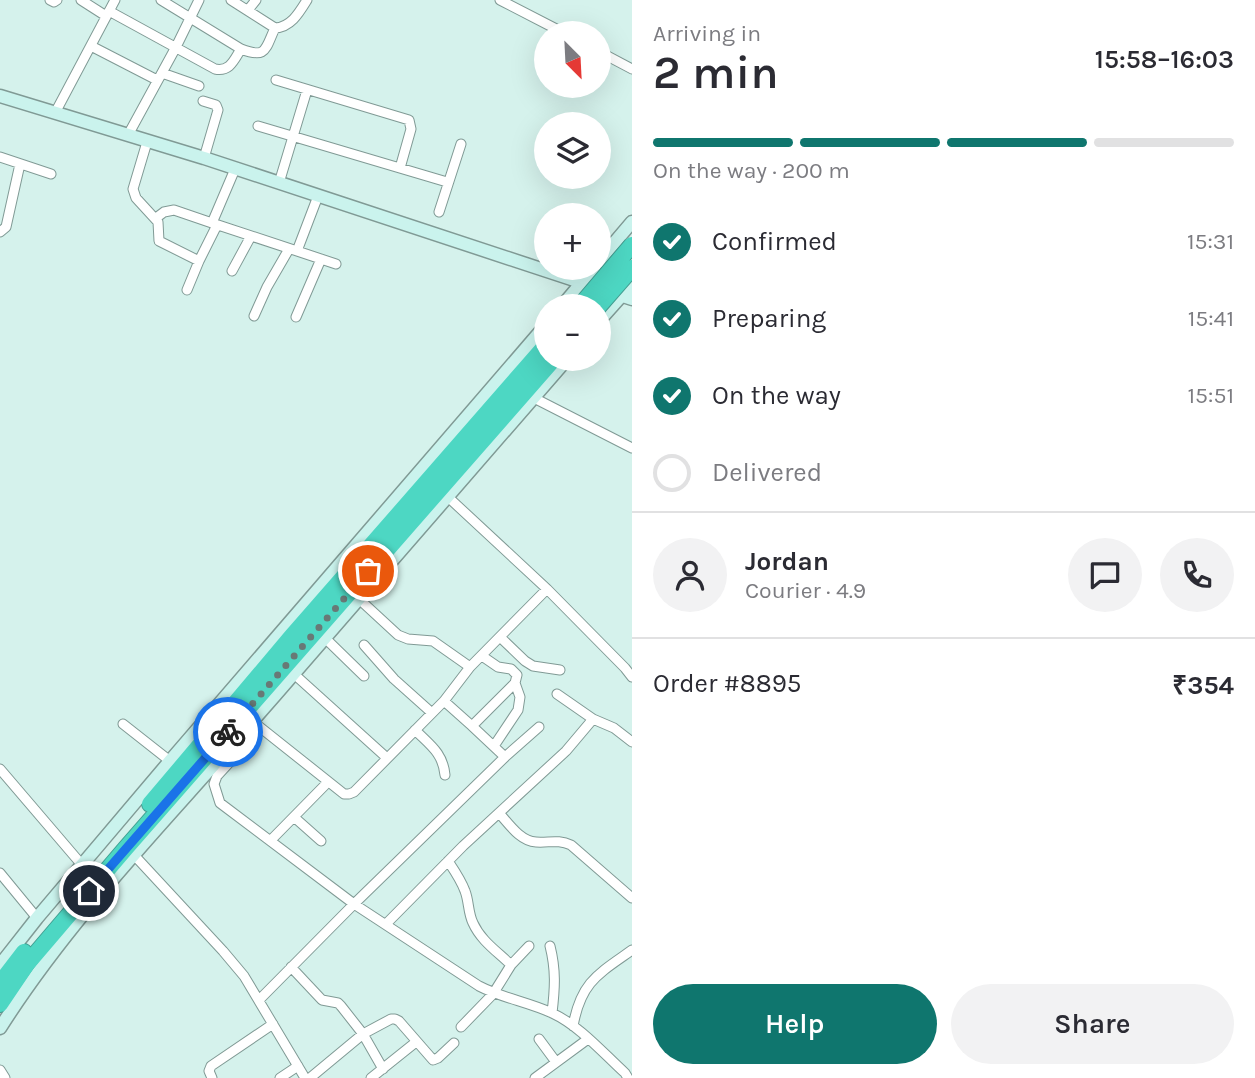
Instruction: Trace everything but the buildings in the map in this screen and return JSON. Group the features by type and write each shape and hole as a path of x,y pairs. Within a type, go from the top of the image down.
{"highway":[{"path":"590,294 632,245"},
{"path":"609,294 632,268"},
{"path":"249,715 534,360"},
{"path":"0,983 214,738 249,715 544,371"},
{"path":"211,713 214,738"},
{"path":"0,1004 36,954 214,738 241,734"}],"street":[{"path":"50,0 57,0"},
{"path":"82,0 219,70 230,66 241,49"},
{"path":"55,113 116,0"},
{"path":"161,0 241,49 254,54 264,51 275,28"},
{"path":"128,135 199,0"},
{"path":"231,0 275,28 287,26 307,0"},
{"path":"248,10 256,0"},
{"path":"500,0 541,21"},
{"path":"91,46 159,76 199,86"},
{"path":"611,58 632,69"},
{"path":"276,80 409,120 411,129 400,168"},
{"path":"279,183 307,90"},
{"path":"0,96 204,158 627,297"},
{"path":"203,101 216,105 218,110 204,158"},
{"path":"258,126 447,182"},
{"path":"147,142 133,189 136,198 156,218 159,241 199,261"},
{"path":"439,212 461,144"},
{"path":"0,157 51,174"},
{"path":"0,232 6,227 20,164"},
{"path":"187,290 235,169"},
{"path":"254,316 262,297 293,250 318,196"},
{"path":"156,218 164,212 174,210 336,264"},
{"path":"611,247 632,222"},
{"path":"232,271 251,236"},
{"path":"296,317 321,259"},
{"path":"572,294 583,282"},
{"path":"611,311 627,297 632,284"},
{"path":"3,958 534,339"},
{"path":"557,371 294,674 249,715 214,784 220,803 354,904 479,986 552,1013 588,1039 628,1078"},
{"path":"534,397 632,448"},
{"path":"448,498 547,589 632,677"},
{"path":"249,715 344,794 354,792 444,701 470,667 547,589"},
{"path":"359,599 398,635 408,639 433,641 470,667"},
{"path":"500,637 533,666 560,670"},
{"path":"325,638 364,676"},
{"path":"364,645 394,679 432,713"},
{"path":"472,726 517,680 511,669 498,667 482,656"},
{"path":"294,674 387,758"},
{"path":"494,746 518,710 520,697 515,682"},
{"path":"557,694 593,719 614,727 632,742"},
{"path":"444,701 505,757"},
{"path":"0,1028 32,979 92,904 241,734 249,715"},
{"path":"386,924 448,861 566,751 593,719"},
{"path":"123,724 170,761"},
{"path":"259,1000 354,904 539,727"},
{"path":"415,730 438,753 444,763 444,775"},
{"path":"0,769 82,865"},
{"path":"271,840 328,782"},
{"path":"499,813 526,839 534,842 562,841 570,845 632,898"},
{"path":"294,817 321,841"},
{"path":"134,855 244,976 305,1078"},
{"path":"448,861 462,883 478,932 511,965"},
{"path":"0,873 37,918"},
{"path":"461,1027 493,993 511,965 529,946"},
{"path":"550,946 555,980 552,1013"},
{"path":"573,1027 583,992 591,981 632,950"},
{"path":"291,967 322,1000 340,1004 363,1034 383,1069"},
{"path":"310,1078 363,1034 395,1019 433,1060 454,1044"},
{"path":"212,1078 209,1070 211,1066 273,1024"},
{"path":"539,1039 556,1062"},
{"path":"535,1078 588,1039"},
{"path":"371,1078 416,1042"},
{"path":"280,1078 298,1066"},
{"path":"0,1070 5,1078"}],"way so far":[{"path":"228,732 368,571"}],"route":[{"path":"89,891 228,732"}]}
